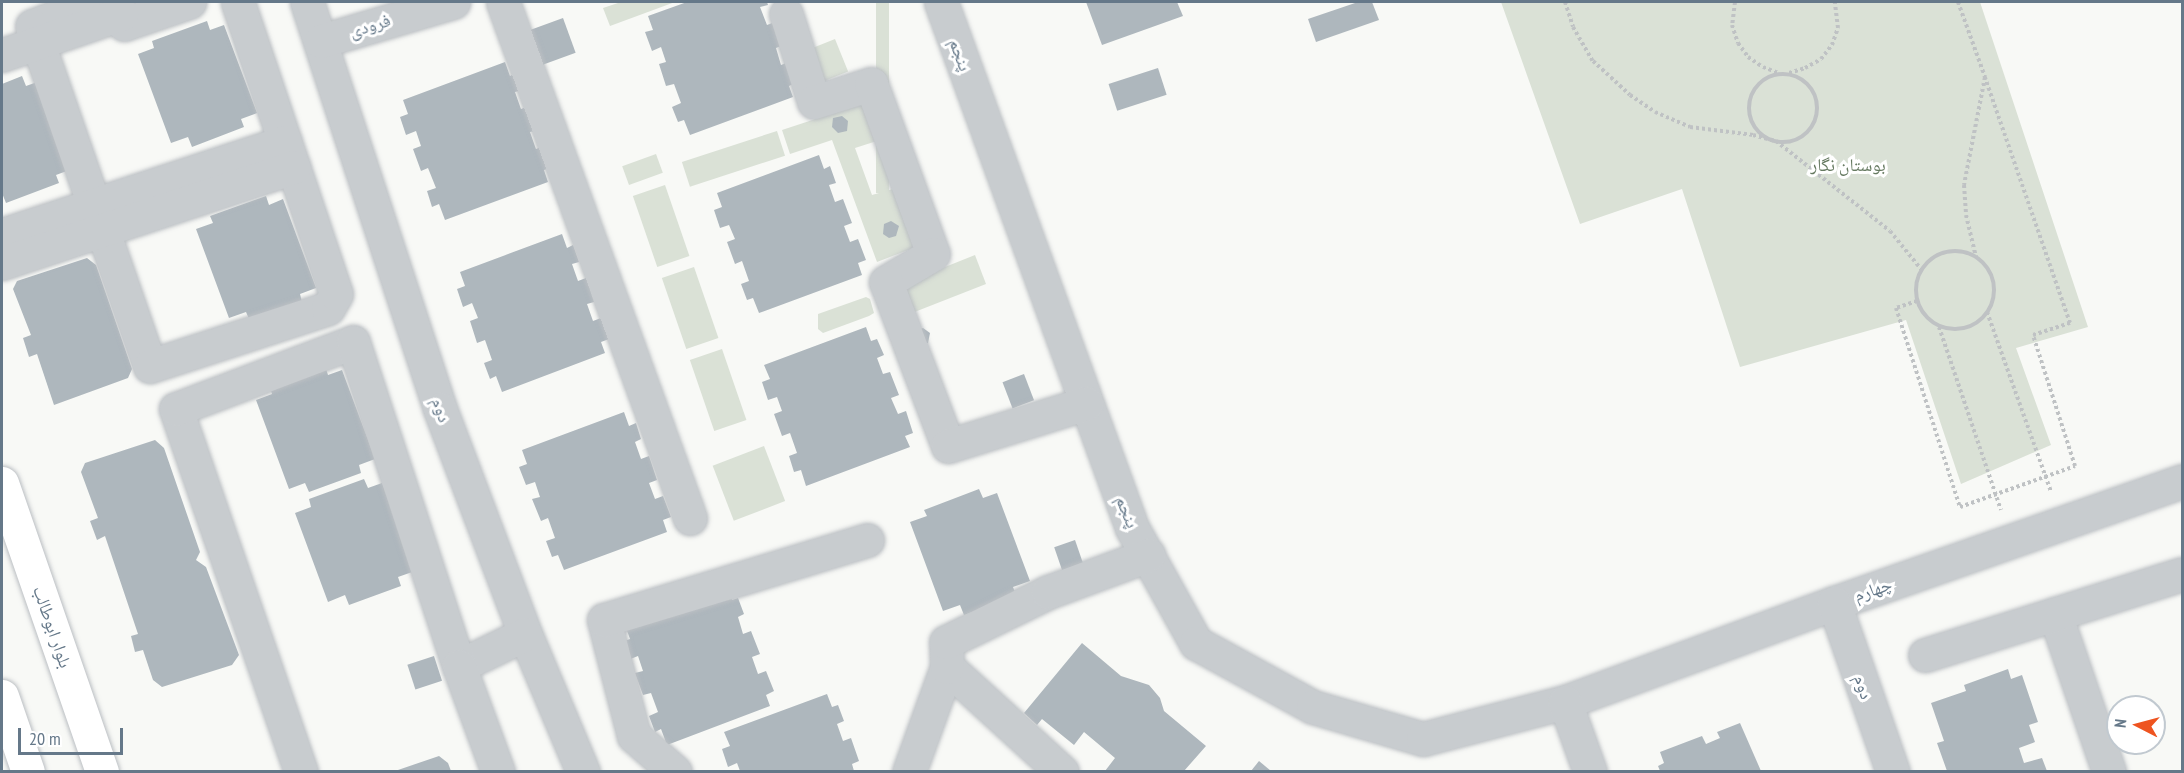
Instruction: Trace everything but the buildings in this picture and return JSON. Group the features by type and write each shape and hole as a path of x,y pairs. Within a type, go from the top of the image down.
{"main road":[{"name":"بلوار ابوطالب","path":"2,483 102,771"},
{"path":"2,696 28,771"}],"street":[{"path":"2,55 43,21 110,6 124,24 189,2"},
{"path":"43,21 99,217 150,366 328,308 336,294 238,2"},
{"name":"دوم","path":"307,2 440,409 525,634 583,771"},
{"name":"فرودی","path":"321,41 453,2"},
{"path":"502,2 690,518"},
{"name":"پنجم","path":"941,2 1132,528 1196,643 1313,707 1422,739 1565,702"},
{"path":"786,14 814,102 871,84 933,254 886,282 948,446 1087,403"},
{"path":"2,263 99,217 289,154"},
{"path":"2,235 99,217"},
{"path":"301,771 176,409 353,342 459,666 498,771"},
{"name":"چهارم","path":"1565,702 1834,603 2182,481"},
{"path":"675,771 634,736 604,620 867,540"},
{"path":"909,771 947,667 946,642 1048,592 1148,555"},
{"path":"1925,655 2182,574"},
{"name":"دوم","path":"1834,603 1893,771"},
{"path":"2055,614 2109,771"},
{"path":"459,666 525,634"},
{"path":"947,667 1062,771"},
{"path":"1565,702 1590,771"}],"path":[{"path":"1565,2 1573,27 1593,61 1630,95 1655,112 1690,127 1753,135 1776,141 1797,139 1813,124 1816,114 1814,92 1799,77 1763,67 1748,57 1737,42 1732,25 1735,2"},
{"path":"1788,74 1805,68 1821,58 1832,45 1838,28 1835,2"},
{"path":"1917,301 1896,308 1960,507 2075,466 2033,334 2070,323 1959,2"},
{"path":"1780,73 1760,81 1749,100 1751,122 1757,131 1776,141 1890,231 1921,269"},
{"path":"1976,257 1966,214 1964,185 1985,77"},
{"path":"1952,251 1976,257 1985,265 1994,288 1987,312 1978,322 1966,328 1952,329 1939,326 1928,319 1917,301 1917,282 1921,269 1940,254 1952,251"},
{"path":"1987,312 2062,524"},
{"path":"1939,326 2012,542"}],"green space":[{"path":"621,2 675,2 610,26 603,8"},
{"path":"876,2 889,2 889,193 876,193"},
{"name":"بوستان نگار","path":"1501,2 1980,2 2088,327 2016,348 2051,445 1961,484 1906,320 1740,367 1682,189 1580,224"},
{"path":"835,39 848,71 823,82 810,49"},
{"path":"861,104 880,140 855,148 872,195 893,189 921,245 877,262 832,140 790,154 782,130"},
{"path":"777,131 785,156 690,187 682,162"},
{"path":"656,154 663,173 629,185 622,166"},
{"path":"665,185 689,256 657,267 633,196"},
{"path":"975,255 986,284 912,313 906,312 905,283"},
{"path":"694,267 718,338 686,349 662,278"},
{"path":"866,297 870,299 874,313 823,333 818,329 818,314"},
{"path":"722,349 746,420 714,431 690,360"},
{"path":"764,446 785,501 734,521 713,466"}]}
